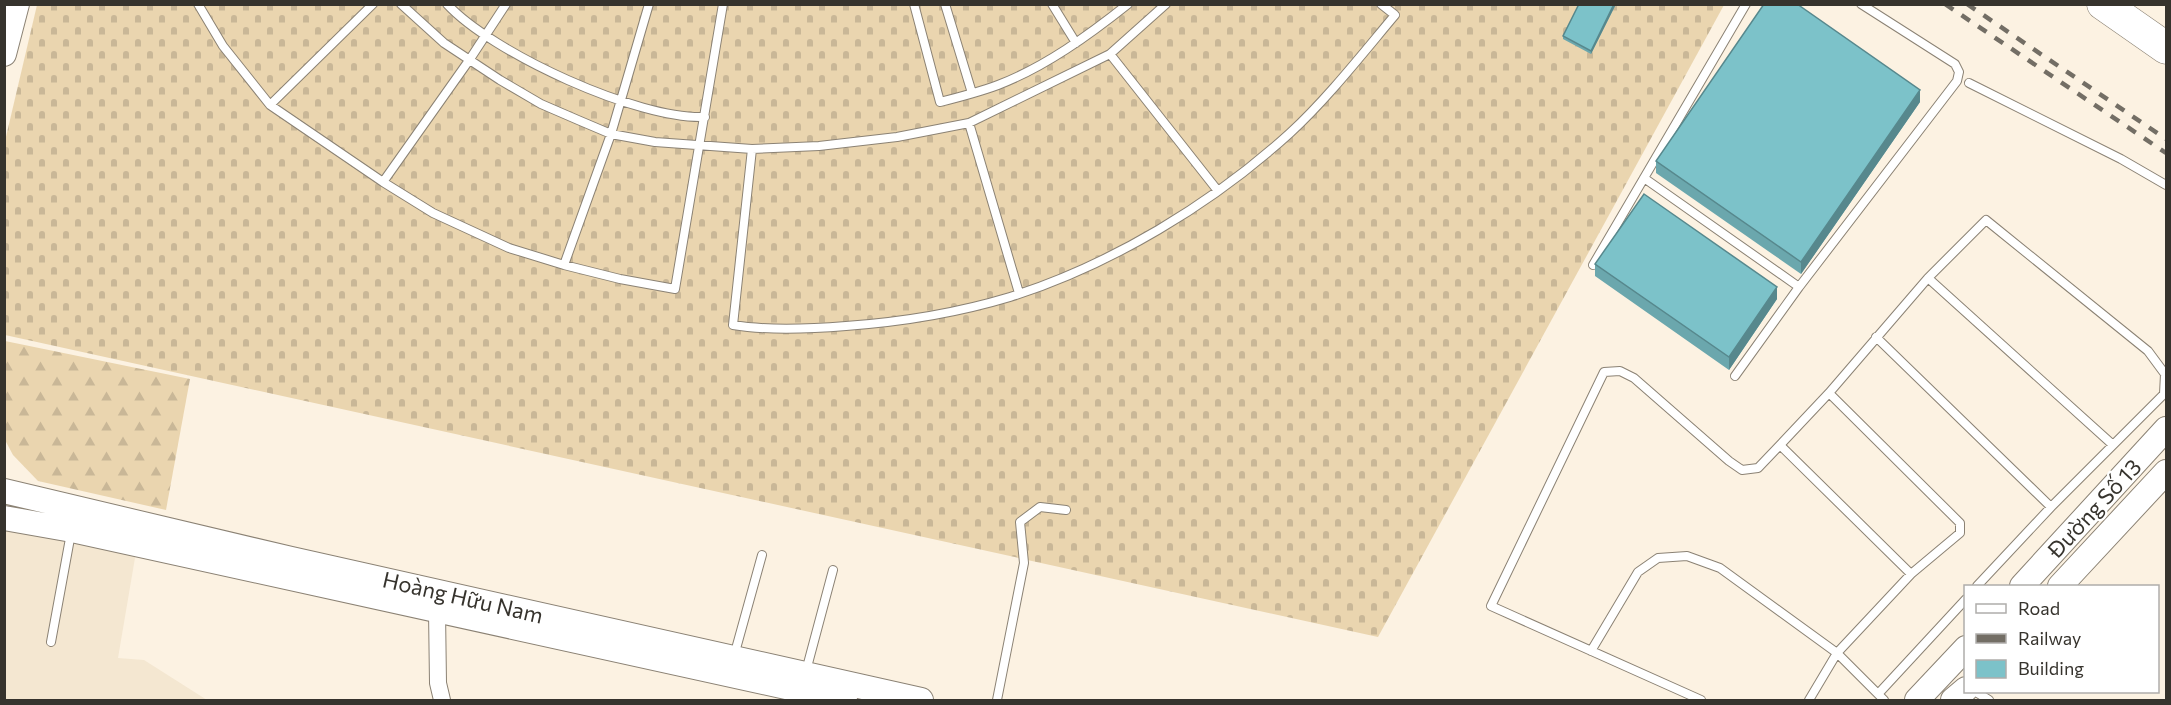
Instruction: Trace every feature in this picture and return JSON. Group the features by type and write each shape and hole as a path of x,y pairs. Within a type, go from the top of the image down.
{"highway":[{"path":"2103,4 2166,48"},
{"path":"2134,4 2166,27"}],"main road":[{"path":"4,54 17,4"},
{"name":"Đường Số 13","path":"2023,585 2158,455 2166,429"},
{"name":"Đường Số 13","path":"2061,585 2166,472"},
{"name":"Hoàng Hữu Nam","path":"5,491 291,559 438,602 845,700"},
{"name":"Hoàng Hữu Nam","path":"4,518 733,657 921,700"},
{"path":"1917,700 1964,649"}],"street":[{"path":"438,602 440,699"}],"lane":[{"path":"198,4 223,46 270,105 433,213 509,248 564,265 675,290 723,4"},
{"path":"270,105 373,4"},
{"path":"401,4 444,43 500,80 541,104 611,134 655,142 752,149 819,146 874,140 969,123 1110,54 1166,4"},
{"path":"447,4 458,17 484,35 537,66 621,100 663,113 705,117"},
{"path":"383,182 506,4"},
{"path":"564,265 611,134 649,4"},
{"path":"914,4 940,102 1000,84 1092,33 1128,4"},
{"path":"945,4 972,93"},
{"path":"1052,4 1076,42"},
{"path":"752,149 733,325 749,328 817,328 880,324 954,311 1019,293 1065,276 1131,245 1218,191 1291,133 1351,67 1395,15 1381,4"},
{"path":"1593,265 1746,4"},
{"path":"1735,376 1798,287 1957,81 1959,72 1955,64 1861,4"},
{"path":"1110,54 1218,191"},
{"path":"1969,83 2121,159 2166,185"},
{"path":"969,123 1019,293"},
{"path":"1644,178 1798,287"},
{"path":"1701,700 1491,606 1604,372 1620,371 1634,378 1729,461 1742,470 1758,468 1829,393 1928,278 1986,220 2148,351 2165,374 2164,394 2051,507 1978,585"},
{"path":"1928,278 2113,445"},
{"path":"1876,337 2051,507"},
{"path":"1809,700 1837,653 1911,574 1960,533 1960,523 1829,393"},
{"path":"1780,445 1911,574"},
{"path":"997,700 1024,563 1020,522 1040,507 1066,510"},
{"path":"51,642 72,530"},
{"path":"733,657 762,555"},
{"path":"1590,651 1638,572 1658,558 1687,556 1720,568 1837,653 1881,697 1964,600"},
{"path":"806,674 833,570"}],"shaded area":[{"path":"4,528 136,552 118,658 144,660 207,700 5,700"}],"green space":[{"path":"37,5 1724,5 1378,637 5,335 5,141"},
{"path":"5,341 190,379 166,510 38,481 13,455 5,440"}],"building":[{"path":"1579,4 1614,4 1591,51 1563,36"},
{"path":"1764,4 1797,4 1920,90 1801,262 1656,161"},
{"path":"1644,194 1777,287 1729,357 1595,264"}],"railway":[{"path":"1945,4 2166,153"},
{"path":"1967,4 2166,139"}]}
